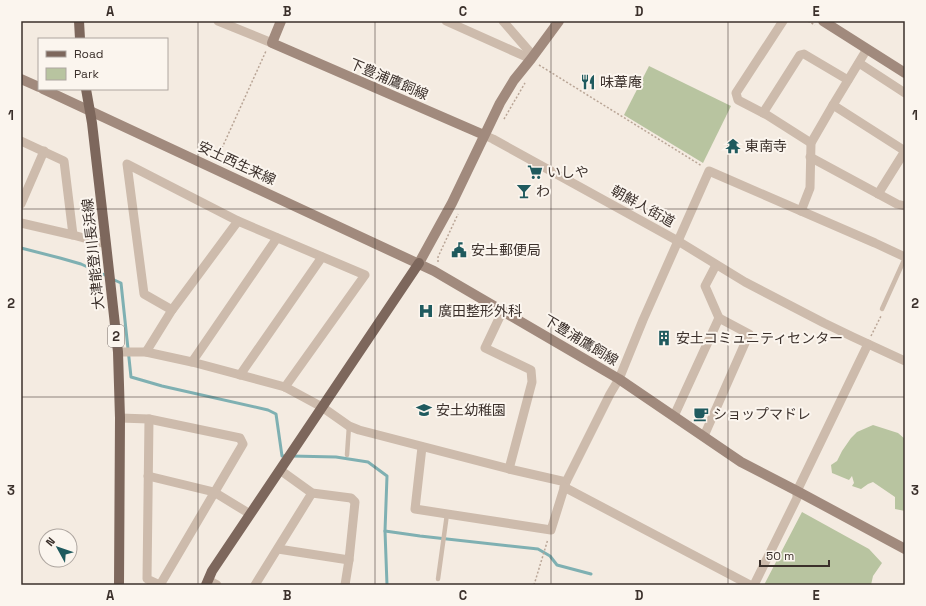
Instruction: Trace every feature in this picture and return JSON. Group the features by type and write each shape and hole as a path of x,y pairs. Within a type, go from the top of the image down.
{"main road":[{"path":"79,21 80,38"},
{"path":"272,43 282,21"},
{"path":"210,584 212,571 419,263 452,204 500,103 514,80 559,21"},
{"path":"823,21 902,71"},
{"name":"下豊浦鷹飼線","path":"272,43 484,135"},
{"path":"21,79 38,87"},
{"name":"安土西生来線","path":"45,90 419,263"},
{"name":"大津能登川長浜線","path":"86,90 91,110 118,352 120,418 119,585"},
{"name":"下豊浦鷹飼線","path":"419,263 503,310 619,379 742,462 905,549"}],"street":[{"path":"218,21 272,43"},
{"path":"446,21 531,59"},
{"path":"503,21 529,51 531,59"},
{"path":"783,21 736,93 738,100 763,113 811,143"},
{"path":"801,211 810,188 811,143 867,49"},
{"path":"763,113 800,55 804,54 848,80"},
{"path":"859,63 905,93"},
{"path":"833,105 905,151 878,194"},
{"name":"朝鮮人街道","path":"484,135 678,242 619,379 610,394 565,485 551,530"},
{"path":"21,141 64,161 73,235"},
{"path":"21,204 44,151"},
{"path":"810,157 897,204 905,206"},
{"path":"172,310 144,294 127,164 238,221 365,275 285,387"},
{"path":"905,257 708,171 678,242 758,289 824,324 905,360"},
{"path":"146,352 172,310 238,221"},
{"path":"21,223 106,244"},
{"path":"192,362 277,238"},
{"path":"240,375 322,257"},
{"path":"704,436 749,334 719,318 705,286 716,265"},
{"path":"503,310 485,348 531,370 532,382 509,469"},
{"path":"674,416 719,318"},
{"path":"754,585 797,498 797,491 868,344"},
{"path":"118,352 146,352 192,362 285,387 322,407 349,426 359,430 565,485 750,585"},
{"path":"120,418 149,419 240,438 243,444 160,585 147,580 149,419"},
{"path":"422,448 415,509 551,530"},
{"path":"280,470 312,493 351,498 355,502 345,585"},
{"path":"148,476 214,492 250,514"},
{"path":"255,585 312,493"},
{"path":"278,550 349,560"}],"lane":[{"path":"882,308 905,257"},
{"path":"347,455 349,426"},
{"path":"438,579 447,514"}],"path":[{"path":"213,168 268,45 272,43"},
{"path":"531,59 708,171"},
{"path":"868,344 882,314 882,308"},
{"path":"534,585 551,530"}],"green space":[{"path":"649,66 731,106 703,163 624,115"},
{"path":"873,425 898,433 905,439 905,511 895,509 895,497 873,482 861,489 852,486 854,483 852,476 849,480 832,473 831,465 837,461 851,438 857,432"},
{"path":"802,512 869,549 882,563 873,576 871,585 764,585"}],"waterway":[{"path":"21,248 81,264 107,276"},
{"path":"112,279 121,283 131,377 162,386 268,410 276,414 282,456 286,456"},
{"path":"291,456 336,457 368,462 387,476 385,531 387,585"},
{"path":"385,531 538,549 550,556 557,565 591,574"}],"place":[{"name":"味葦庵","path":"588,82"},
{"name":"東南寺","path":"733,146"},
{"name":"いしや","path":"535,172"},
{"name":"わ","path":"524,191"},
{"name":"安土郵便局","path":"459,250"},
{"name":"廣田整形外科","path":"426,311"},
{"name":"安土コミュニティセンター","path":"664,338"},
{"name":"安土幼稚園","path":"424,410"},
{"name":"ショップマドレ","path":"701,414"}]}
